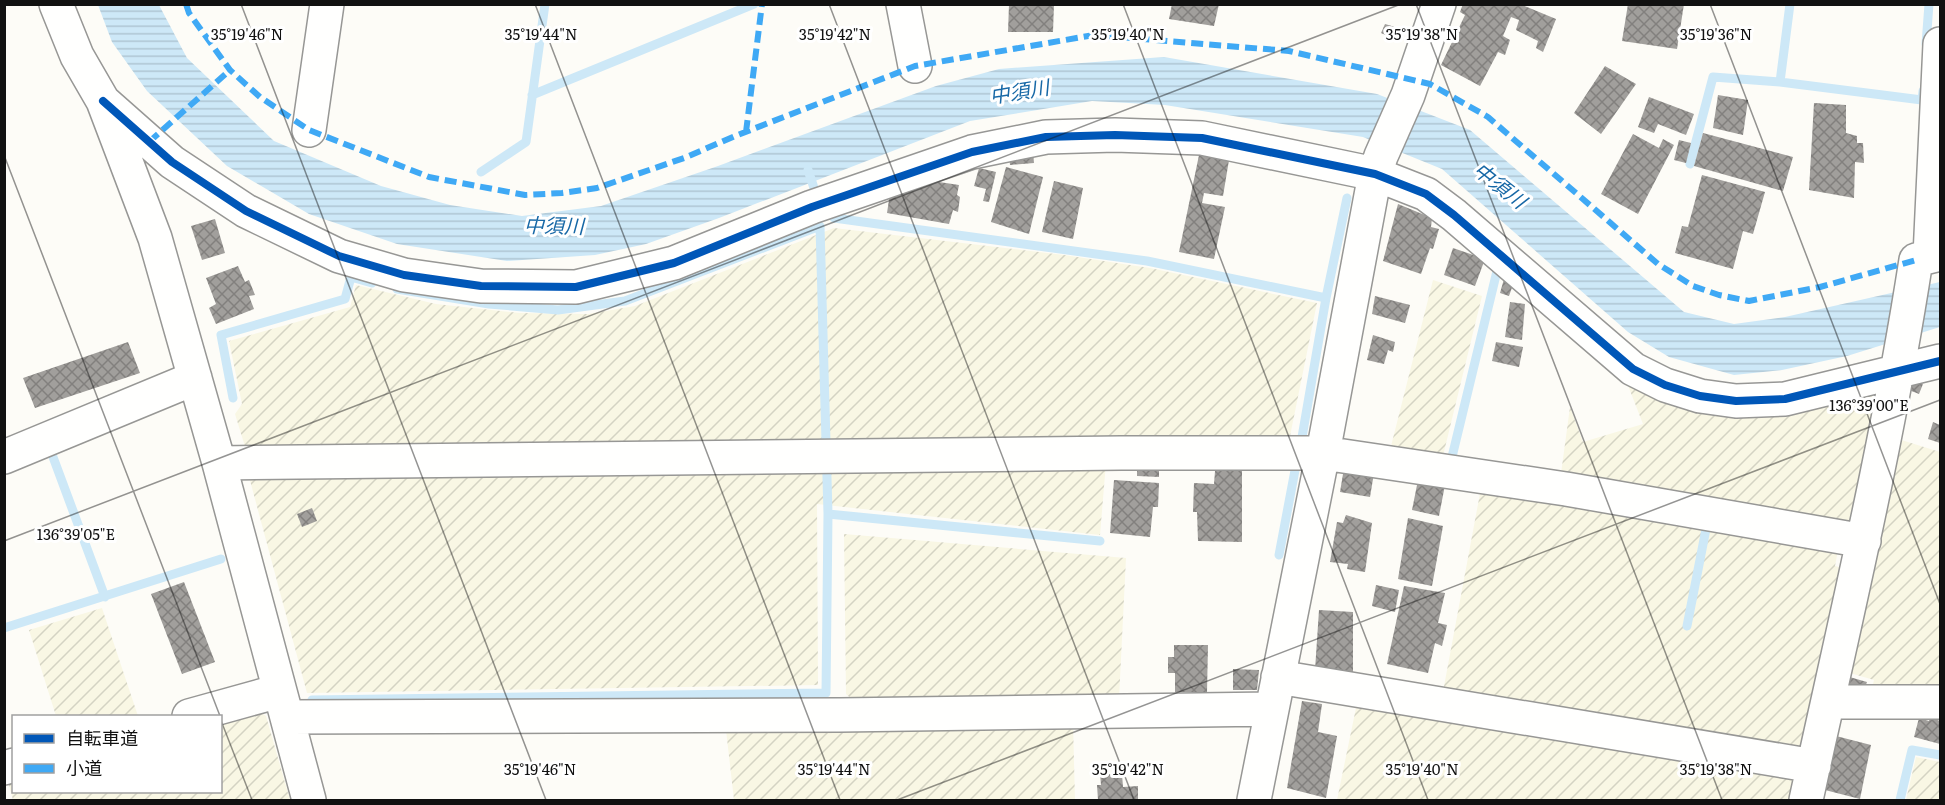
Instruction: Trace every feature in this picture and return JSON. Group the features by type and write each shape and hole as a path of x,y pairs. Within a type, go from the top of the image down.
{"street":[{"path":"56,4 77,56 103,101 155,238 219,463 309,801"},
{"path":"309,130 327,4"},
{"path":"903,4 915,66"},
{"path":"1254,801 1378,165 1408,95 1439,4"},
{"path":"1806,801 1864,541 1900,358 1928,263 1941,44"},
{"path":"103,101 172,162 256,216 339,256 405,275 481,285 576,287 674,263 812,207 972,152 1046,137 1115,135 1202,138 1378,165 1426,194 1454,215 1633,369 1665,386 1700,396 1736,400 1785,399 1900,358 1941,361"},
{"path":"4,457 195,378"},
{"path":"219,463 1121,453 1323,453 1566,489 1864,541"},
{"path":"1278,676 1814,766"},
{"path":"1828,702 1941,702"},
{"path":"203,715 283,704 840,716 1272,709"}],"shaded area":[{"path":"834,228 1064,255 1150,268 1317,303 1288,446 247,453 235,414 242,404 229,341 350,307 356,285 436,304 520,313 588,314 635,306"},
{"path":"1433,280 1482,296 1441,464 1389,454"},
{"path":"1622,370 1652,390 1885,389 1854,532 1560,481 1570,407 1583,442 1643,424"},
{"path":"1895,438 1940,452 1940,693 1871,692 1874,680 1843,671"},
{"path":"1106,463 1100,535 817,504 818,685 307,693 248,473"},
{"path":"1481,488 1839,545 1835,566 1847,569 1804,750 1442,697"},
{"path":"844,534 1126,558 1119,699 859,706 846,694"},
{"path":"102,608 138,715 56,715 29,630"},
{"path":"1356,708 1791,772 1798,782 1794,800 1337,800"},
{"path":"255,709 266,716 290,800 13,800 8,781 12,779 12,793 222,793 222,719"},
{"path":"1073,723 1075,800 734,800 726,730"},
{"path":"1916,757 1940,762 1940,800 1906,800"}],"water":[{"name":"中須川","path":"98,5 159,5 187,58 274,141 381,186 450,205 522,216 601,206 936,86 999,69 1164,57 1377,94 1470,130 1684,312 1734,324 1785,317 1940,282 1940,327 1847,356 1782,370 1734,375 1669,357 1628,332 1442,169 1363,137 1165,105 1092,101 970,121 719,218 646,244 595,255 507,261 397,244 309,214 227,166 147,91 112,42"}],"building":[{"path":"1009,4 1054,4 1053,32 1008,32"},
{"path":"1172,4 1219,4 1214,26 1169,19"},
{"path":"1463,4 1520,4 1556,19 1543,52 1536,48 1538,41 1516,30 1519,20 1511,17 1503,36 1510,40 1505,55 1498,52 1480,86 1441,65 1465,15 1460,12"},
{"path":"1628,4 1684,4 1677,49 1622,41"},
{"path":"1385,24 1395,27 1390,37 1381,33"},
{"path":"1605,66 1636,84 1601,134 1574,113"},
{"path":"1718,95 1748,100 1743,135 1713,128"},
{"path":"1649,97 1694,114 1686,135 1658,124 1654,133 1638,127"},
{"path":"1814,103 1846,105 1846,133 1857,136 1857,143 1863,143 1864,163 1855,162 1854,198 1809,190"},
{"path":"1703,133 1793,157 1783,191 1694,166"},
{"path":"1633,134 1659,148 1663,139 1674,145 1638,214 1601,194"},
{"path":"1679,140 1691,143 1686,163 1674,160"},
{"path":"1033,152 1034,163 1010,165 1009,155"},
{"path":"1199,155 1229,160 1223,196 1204,193 1202,203 1225,207 1214,259 1179,252"},
{"path":"1006,167 1043,177 1029,234 991,222"},
{"path":"979,168 996,172 989,202 983,201 986,189 974,186"},
{"path":"1702,175 1765,192 1753,234 1743,231 1733,269 1675,253 1682,226 1688,227"},
{"path":"926,180 959,185 958,212 953,210 949,224 887,213 890,193"},
{"path":"1054,181 1083,188 1073,239 1042,232"},
{"path":"1398,204 1432,218 1431,227 1439,229 1433,249 1430,248 1421,274 1383,261"},
{"path":"215,219 225,253 202,260 191,226"},
{"path":"1453,248 1485,259 1475,286 1444,275"},
{"path":"238,266 245,282 249,280 255,295 249,296 254,309 216,324 209,308 216,304 206,278"},
{"path":"1504,279 1514,282 1509,296 1500,293"},
{"path":"1375,296 1410,305 1405,323 1372,314"},
{"path":"1510,302 1525,304 1522,340 1505,337"},
{"path":"1373,335 1395,342 1393,352 1388,350 1384,364 1367,360"},
{"path":"128,342 140,373 35,408 23,378"},
{"path":"1496,342 1523,347 1519,367 1492,361"},
{"path":"1911,380 1923,384 1919,394 1909,390"},
{"path":"1933,422 1940,425 1940,443 1928,439"},
{"path":"1137,468 1159,468 1159,477 1137,476"},
{"path":"1344,468 1374,473 1370,497 1340,492"},
{"path":"1215,471 1242,471 1242,542 1198,541 1197,512 1193,512 1194,483 1214,484"},
{"path":"1114,480 1159,483 1158,507 1153,507 1150,537 1110,533"},
{"path":"1418,480 1445,485 1439,516 1412,510"},
{"path":"312,508 317,521 302,527 297,514"},
{"path":"1346,515 1372,523 1365,572 1347,569 1348,564 1330,562 1337,522 1343,523"},
{"path":"1408,518 1443,526 1432,586 1398,579"},
{"path":"184,582 215,662 182,674 151,594"},
{"path":"1376,585 1399,590 1395,612 1372,606"},
{"path":"1404,586 1445,593 1438,623 1447,625 1442,646 1435,643 1428,673 1387,664"},
{"path":"1319,610 1353,612 1353,674 1315,670"},
{"path":"1174,645 1208,645 1207,692 1175,692 1175,673 1168,673 1168,657 1174,657"},
{"path":"1233,669 1259,670 1257,690 1233,690"},
{"path":"1846,676 1867,682 1863,693 1845,687"},
{"path":"1302,701 1322,704 1318,732 1337,736 1326,798 1287,788"},
{"path":"1930,717 1940,721 1940,744 1914,737 1919,718 1929,721"},
{"path":"1836,736 1871,745 1860,799 1825,790"},
{"path":"1100,774 1122,774 1123,787 1138,786 1138,800 1098,800 1097,785 1101,785"}],"waterway":[{"path":"481,172 526,142 545,4"},
{"path":"532,95 754,4"},
{"path":"1780,82 1790,4"},
{"path":"1926,44 1929,4"},
{"path":"1690,164 1713,77 1780,82 1922,100 1923,91"},
{"path":"808,170 816,194"},
{"path":"834,218 1147,261 1326,298 1347,198"},
{"path":"397,289 489,304 558,310 625,301 820,226 828,514"},
{"path":"1445,460 1451,461 1497,271"},
{"path":"233,398 221,335 345,299 351,277 372,283"},
{"path":"1301,443 1326,298"},
{"path":"53,457 105,597"},
{"path":"1279,555 1296,465"},
{"path":"312,700 826,693 828,514 1100,541"},
{"path":"1687,626 1706,529"},
{"path":"4,628 221,559"},
{"path":"1900,800 1912,750 1940,755"}],"marked path":[{"path":"186,4 189,13 230,70 260,97 309,130 429,177 525,195 597,188 684,158 915,66 1094,35 1289,51 1430,84 1488,117 1658,264 1693,286 1719,295 1749,301 1820,287 1916,260"},
{"path":"746,132 762,4"},
{"path":"149,142 230,70"}],"cycle path":[{"path":"103,101 172,162 246,211 339,256 404,275 481,286 576,287 674,263 812,207 972,152 1046,137 1115,135 1202,138 1375,174 1426,194 1454,215 1633,369 1665,385 1700,396 1736,401 1785,399 1940,361"}]}
